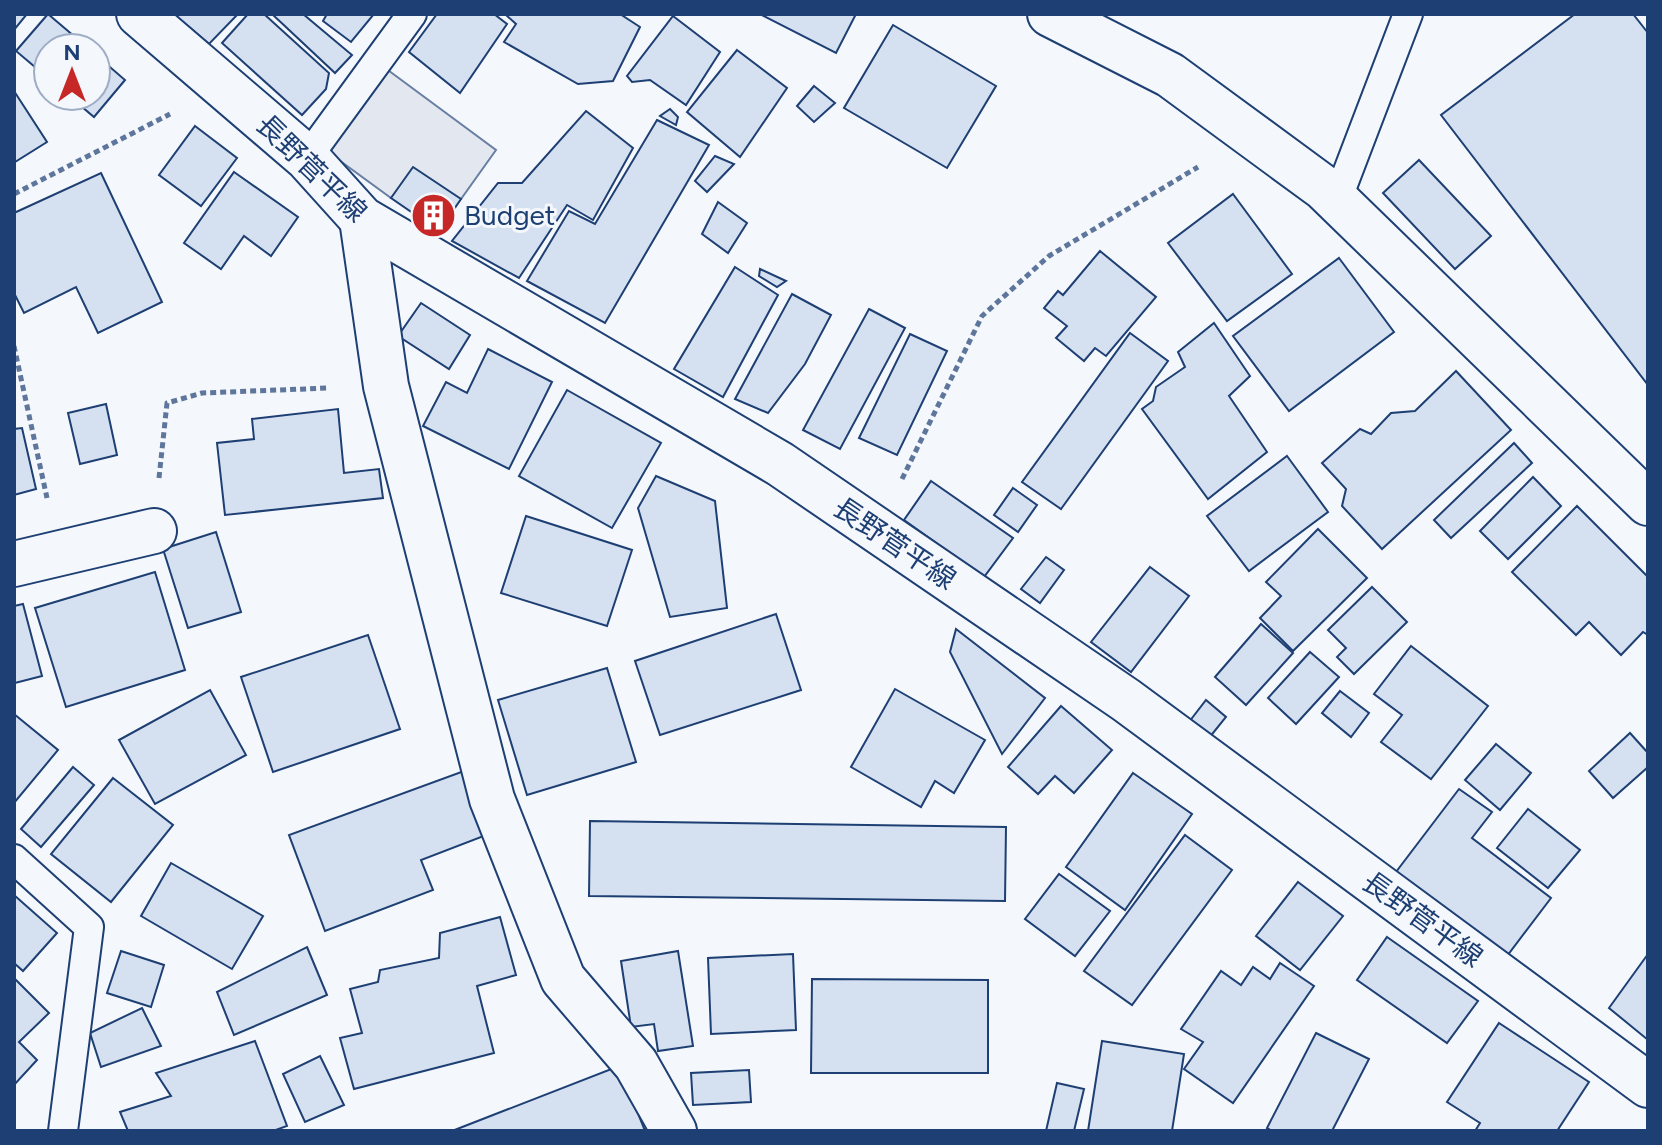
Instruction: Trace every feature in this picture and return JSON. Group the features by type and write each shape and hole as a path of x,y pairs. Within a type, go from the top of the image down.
{"street":[{"name":"長野菅平線","path":"139,14 307,158 362,219 780,464 1126,700 1648,1085"},
{"path":"1050,14 1170,75 1337,200 1648,503"},
{"path":"362,219 386,386 492,799 563,979 636,1064 674,1131"},
{"path":"14,564 154,531"}],"lane":[{"path":"307,158 412,14"},
{"path":"1337,200 1408,14"},
{"path":"14,859 89,927 63,1131"}],"path":[{"path":"14,194 224,87"},
{"path":"879,532 982,316 1049,256 1253,137"},
{"path":"14,346 58,554"},
{"path":"154,531 167,403 202,393 386,386"}],"shaded area":[{"path":"377,62 496,150 461,199 391,198 317,144"}],"building":[{"path":"14,14 27,14 14,30"},
{"path":"48,14 69,32 32,32"},
{"path":"179,14 238,14 209,44 177,17"},
{"path":"248,14 264,14 329,73 326,89 302,115 222,43"},
{"path":"272,14 303,14 352,55 335,73"},
{"path":"327,14 374,14 351,42 323,21"},
{"path":"437,14 494,14 507,24 460,93 409,52"},
{"path":"505,14 620,14 640,27 613,81 578,84 504,42 516,24"},
{"path":"760,14 856,14 836,53"},
{"path":"1575,14 1633,14 1648,33 1648,385 1441,115"},
{"path":"673,16 720,52 686,105 650,80 632,82 627,76"},
{"path":"893,25 996,86 947,168 844,108"},
{"path":"32,32 32,64 16,51"},
{"path":"737,50 787,88 740,157 687,112"},
{"path":"112,69 125,80 112,96"},
{"path":"814,86 835,103 814,122 797,106"},
{"path":"14,91 47,142 15,162 14,161"},
{"path":"670,109 678,117 676,125 660,116"},
{"path":"586,111 633,148 593,220 567,205 519,278 452,241 498,183 522,183"},
{"path":"657,120 709,145 605,323 527,281 569,211 595,224"},
{"path":"195,126 237,158 201,206 159,175"},
{"path":"715,156 734,164 707,192 695,181"},
{"path":"1419,160 1491,236 1455,269 1383,193"},
{"name":"Budget","path":"413,167 461,199 439,231 391,198"},
{"path":"234,172 298,217 271,256 244,236 221,269 184,243"},
{"path":"101,173 162,302 98,333 76,287 24,313 14,293 14,213"},
{"path":"1233,194 1292,274 1227,321 1168,243"},
{"path":"718,202 747,223 728,253 702,234"},
{"path":"1100,251 1156,297 1106,356 1095,348 1084,361 1056,338 1067,326 1044,308 1058,291 1063,295"},
{"path":"1339,258 1394,332 1289,411 1233,336"},
{"path":"735,267 778,295 723,397 674,369"},
{"path":"760,269 786,281 777,287 759,276"},
{"path":"792,294 831,315 805,364 768,413 735,399"},
{"path":"421,303 470,335 449,369 398,336"},
{"path":"869,309 905,328 840,449 803,430"},
{"path":"1214,323 1250,376 1229,396 1267,452 1208,499 1142,409 1153,401 1156,387 1185,367 1178,352"},
{"path":"1130,333 1168,361 1061,509 1022,482"},
{"path":"910,334 947,351 897,455 859,438"},
{"path":"488,349 552,382 509,469 423,426 446,382 467,393"},
{"path":"1456,371 1511,430 1382,549 1342,506 1346,489 1322,463 1360,429 1371,434 1391,413 1415,411"},
{"path":"567,390 661,443 612,528 519,476"},
{"path":"106,404 117,455 80,464 68,413"},
{"path":"338,409 344,473 379,469 383,498 225,515 217,443 254,439 252,419"},
{"path":"22,428 36,489 14,495 14,429"},
{"path":"1514,443 1532,463 1451,538 1434,520"},
{"path":"1287,456 1328,512 1249,571 1207,516"},
{"path":"656,476 715,501 727,608 670,617 638,508"},
{"path":"1533,477 1561,506 1508,559 1480,531"},
{"path":"931,481 1013,538 984,577 904,520"},
{"path":"1013,488 1037,505 1018,532 994,515"},
{"path":"1577,506 1648,577 1648,635 1643,632 1621,655 1589,622 1576,635 1512,572"},
{"path":"526,516 632,550 607,626 501,593"},
{"path":"1318,529 1367,578 1293,651 1260,618 1281,596 1266,582"},
{"path":"216,532 241,612 188,628 163,549"},
{"path":"1046,557 1064,570 1040,603 1021,589"},
{"path":"1150,567 1189,596 1131,672 1091,642"},
{"path":"155,572 185,670 66,707 35,608"},
{"path":"1372,587 1407,622 1354,674 1337,657 1346,648 1328,630"},
{"path":"23,604 42,676 15,683 14,606"},
{"path":"776,614 801,690 660,735 635,661"},
{"path":"1261,624 1293,653 1246,705 1215,677"},
{"path":"956,629 1045,698 1002,754 950,652"},
{"path":"368,635 400,729 273,772 241,677"},
{"path":"1411,646 1488,706 1431,779 1381,742 1402,715 1374,694"},
{"path":"1310,652 1339,677 1296,724 1268,698"},
{"path":"607,668 636,762 527,795 498,700"},
{"path":"895,689 985,740 954,793 935,781 921,807 851,767"},
{"path":"210,690 246,755 155,804 119,740"},
{"path":"1340,691 1369,713 1351,737 1322,713"},
{"path":"1206,700 1226,717 1209,738 1189,722"},
{"path":"1061,706 1112,750 1074,793 1055,776 1038,794 1008,767"},
{"path":"14,714 58,750 14,803"},
{"path":"1630,733 1648,753 1648,767 1613,798 1589,771"},
{"path":"1496,744 1531,773 1500,810 1465,780"},
{"path":"73,767 94,785 41,847 21,829"},
{"path":"464,771 489,834 421,860 433,890 325,931 289,835"},
{"path":"1133,773 1192,814 1125,910 1066,867"},
{"path":"113,778 173,825 111,902 51,854"},
{"path":"1459,789 1492,812 1472,838 1551,898 1507,956 1396,872"},
{"path":"1528,809 1580,850 1548,888 1497,848"},
{"path":"590,821 1006,827 1005,901 589,896"},
{"path":"1185,835 1232,870 1132,1005 1084,971"},
{"path":"171,863 263,916 232,969 141,916"},
{"path":"1059,874 1110,911 1075,956 1025,919"},
{"path":"1298,882 1343,916 1300,970 1256,936"},
{"path":"14,895 57,933 23,971 14,963"},
{"path":"500,917 516,975 477,986 494,1053 354,1089 340,1038 362,1033 350,989 378,982 380,970 439,958 440,933"},
{"path":"1387,937 1478,1001 1447,1043 1357,980"},
{"path":"307,947 327,995 234,1035 217,992"},
{"path":"121,951 164,965 151,1007 107,993"},
{"path":"678,951 693,1046 658,1051 654,1024 631,1027 621,961"},
{"path":"793,954 796,1030 711,1034 708,958"},
{"path":"1648,954 1648,1040 1609,1008"},
{"path":"1280,963 1314,986 1233,1103 1184,1069 1203,1042 1181,1029 1221,971 1241,985 1253,967 1270,979"},
{"path":"14,978 49,1013 19,1042 37,1060 14,1085"},
{"path":"812,979 988,980 988,1073 811,1073"},
{"path":"142,1008 161,1046 101,1067 90,1033"},
{"path":"1499,1023 1589,1082 1557,1131 1475,1131 1480,1123 1447,1102"},
{"path":"1316,1033 1369,1059 1332,1131 1272,1131 1267,1128"},
{"path":"255,1041 287,1126 273,1131 128,1131 120,1112 171,1096 156,1073"},
{"path":"1102,1041 1184,1054 1172,1131 1088,1131"},
{"path":"320,1056 344,1105 305,1122 283,1074"},
{"path":"619,1066 645,1131 452,1131"},
{"path":"749,1070 751,1102 693,1105 691,1073"},
{"path":"1057,1083 1084,1089 1074,1131 1046,1131"}],"place":[{"name":"Budget","path":"433,215"}]}
